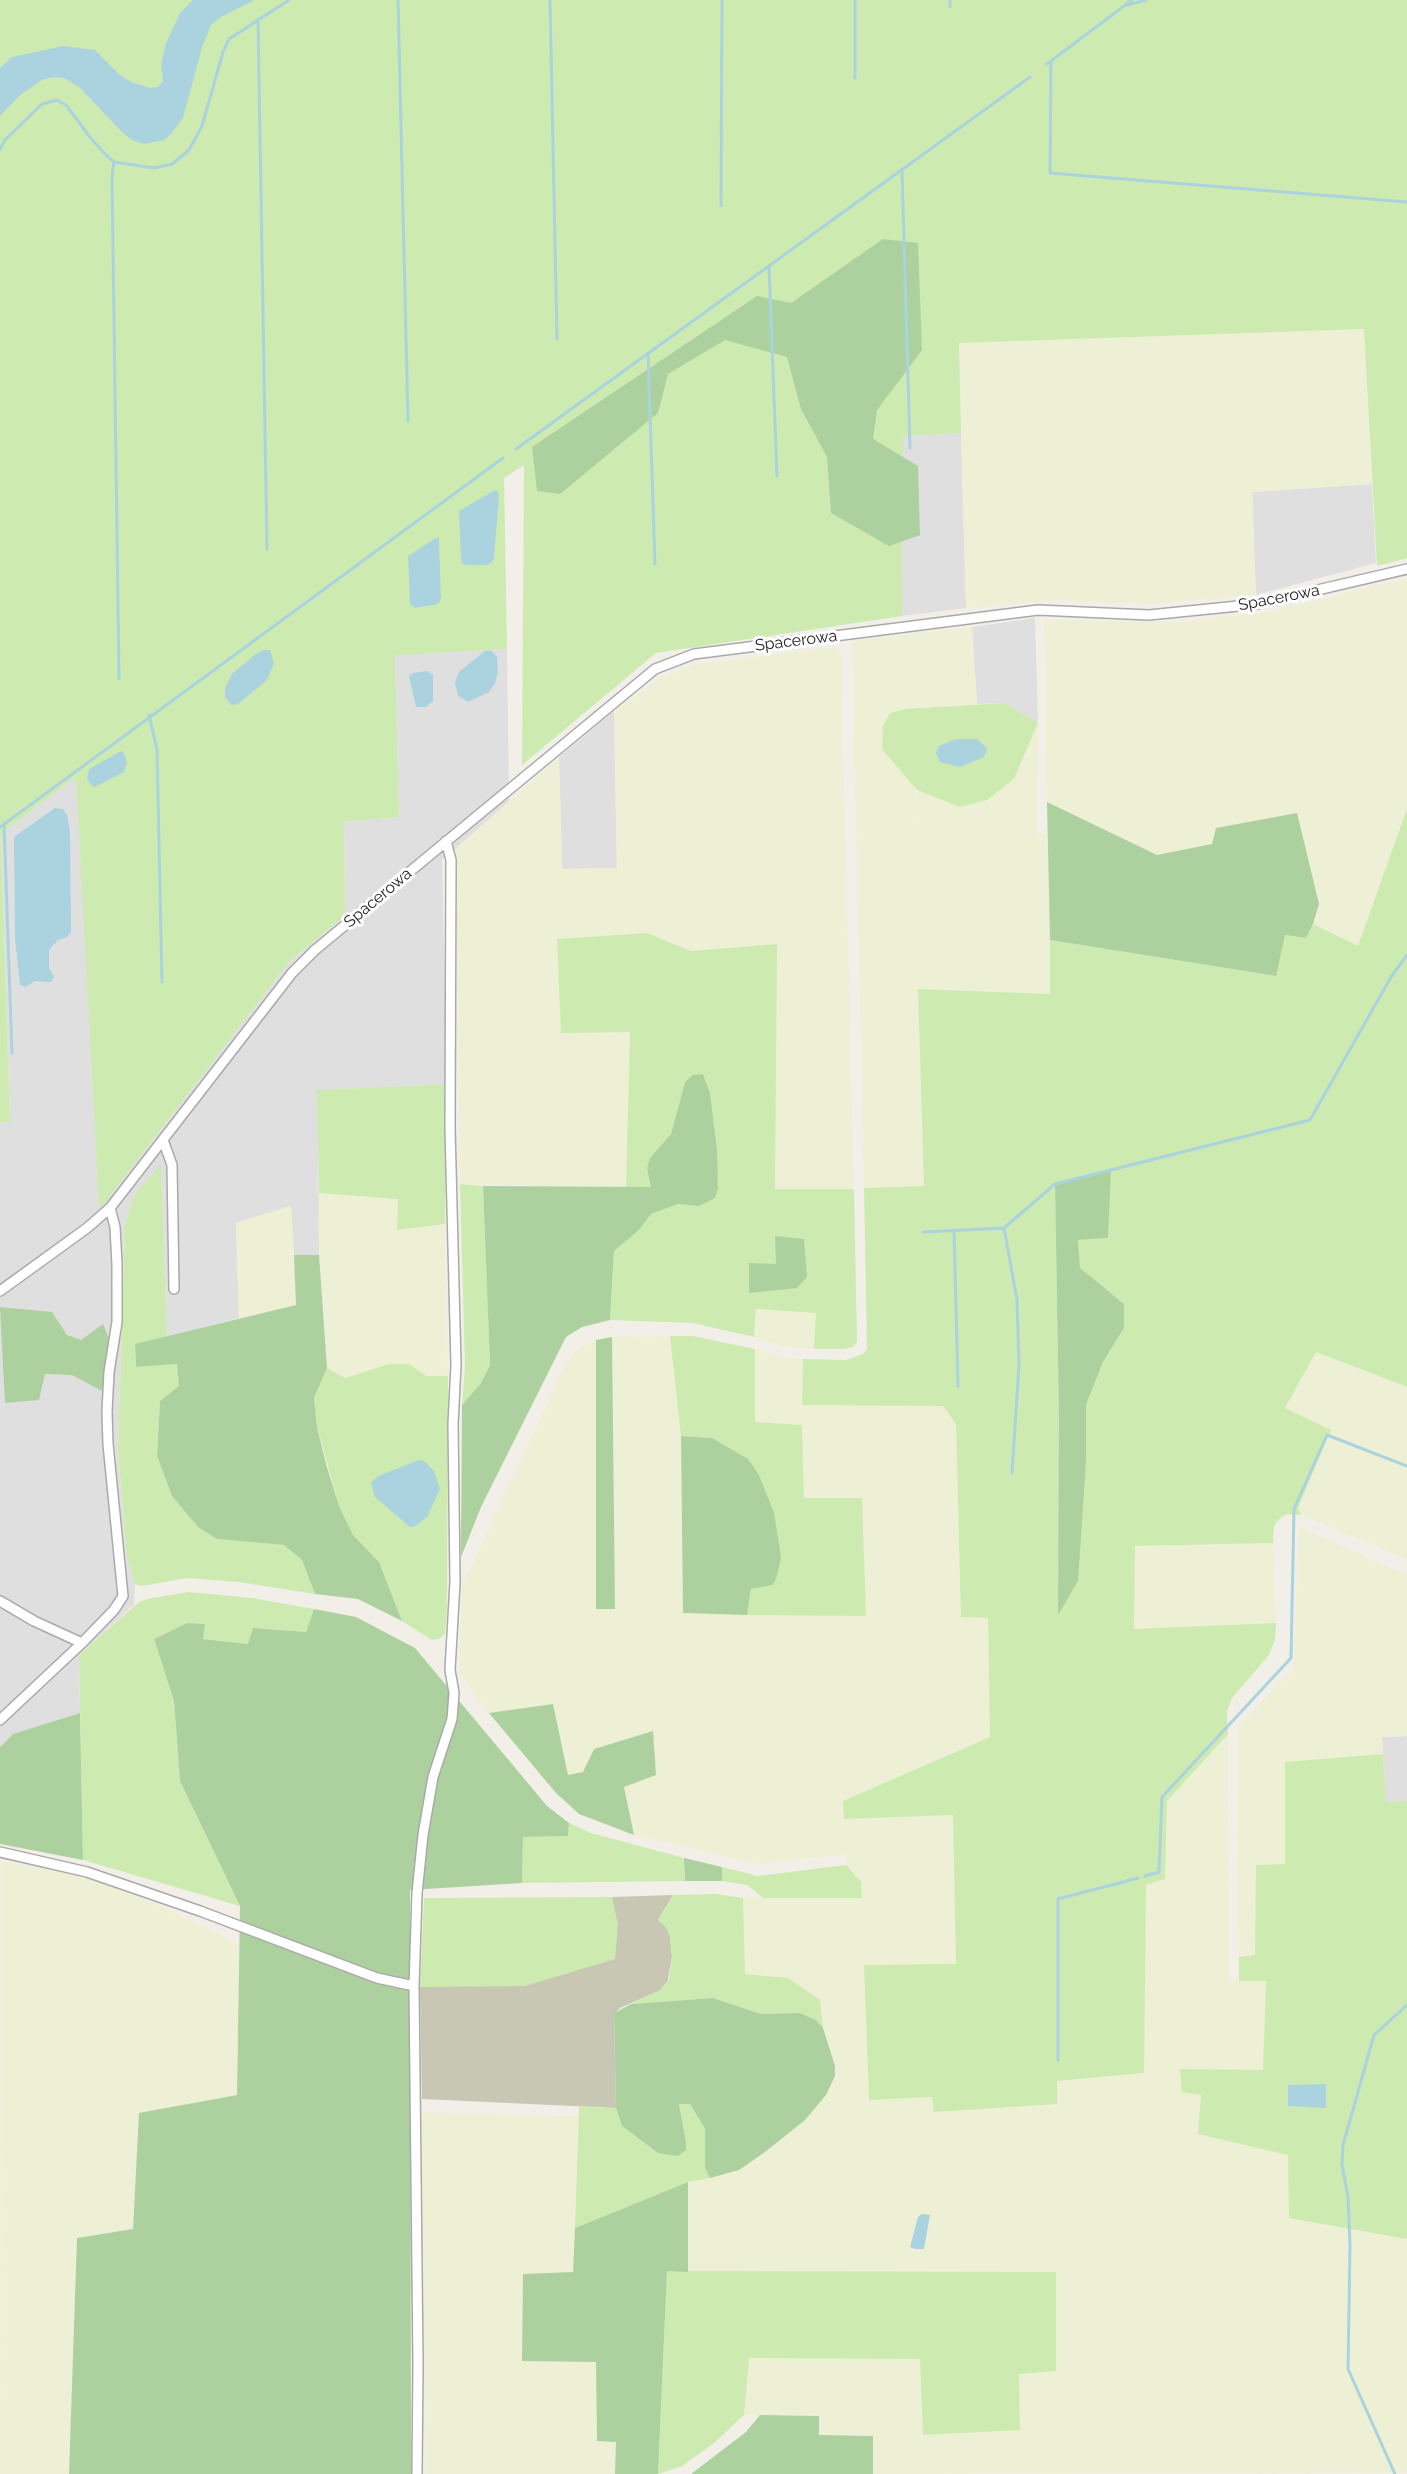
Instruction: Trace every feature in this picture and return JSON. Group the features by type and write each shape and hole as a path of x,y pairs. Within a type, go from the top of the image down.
{"street":[{"name":"Spacerowa","path":"0,1291 87,1228 110,1208 292,973 315,950 655,669 694,654 1038,610 1149,615 1258,604 1407,569"},
{"path":"417,2474 414,1986 417,1893 423,1835 433,1777 452,1719 454,1693 450,1670 455,1582 453,1424 456,1365 450,1128 451,860 446,841"},
{"path":"163,1140 172,1165 174,1289"},
{"path":"0,1720 82,1643 114,1610 123,1596 108,1444 109,1372 117,1322 115,1227 110,1208"},
{"path":"0,1601 34,1621 82,1643"},
{"path":"0,1852 87,1872 200,1911 377,1978 414,1986"}],"shaded area":[{"path":"1365,329 1372,484 1252,492 1256,595 1150,604 1055,600 966,608 959,343"},
{"path":"961,433 966,608 902,616 903,435"},
{"path":"1372,484 1376,563 1256,595 1252,492"},
{"path":"1407,578 1407,809 1358,947 1313,924 1319,904 1212,844 1157,855 1047,802 1044,620 1183,622 1274,611"},
{"path":"1035,618 1038,723 1005,703 977,704 972,627"},
{"path":"972,627 977,704 914,708 916,829 917,790 960,807 1014,779 1038,723 1037,834 1048,834 1051,994 918,989 924,1187 864,1188 852,641"},
{"path":"836,647 841,658 854,1189 775,1189 777,944 691,951 647,933 557,939 630,1032 626,1187 460,1184 456,848 559,757 562,869 617,868 614,711 658,679 697,664"},
{"path":"507,649 509,803 442,860 447,1084 318,1090 319,1255 294,1255 291,1206 236,1223 239,1318 167,1337 161,1165 133,1197 125,1225 118,1450 127,1558 135,1584 134,1605 79,1655 80,1713 14,1734 0,1747 0,1122 10,1121 1,834 77,776 99,1206 104,1204 288,963 345,915 344,822 399,817 395,654"},
{"path":"614,711 617,868 562,869 559,757"},
{"path":"319,1193 399,1199 398,1230 445,1224 448,1376 427,1376 409,1364 389,1364 345,1378 327,1368 319,1255"},
{"path":"291,1206 296,1305 239,1318 236,1223"},
{"path":"756,1309 817,1313 814,1349 785,1347 755,1337"},
{"path":"670,1336 681,1436 684,1613 866,1615 804,1498 802,1425 755,1422 755,1349 781,1357 803,1359 802,1405 943,1406 956,1424 961,1616 988,1617 990,1737 843,1801 845,1819 953,1814 956,1965 864,1965 869,2099 933,2097 934,2111 1056,2104 1057,2081 1144,2073 1146,1885 1165,1879 1167,1801 1228,1734 1229,1981 1266,1980 1263,2070 1180,2069 1201,2095 1198,2134 1289,2155 1289,2218 1407,2239 1407,2473 873,2474 873,2436 818,2435 819,2416 744,2415 748,2358 921,2359 1019,2374 1056,2371 1056,2272 688,2272 688,2182 739,2170 765,2152 805,2120 826,2095 835,2066 823,2028 820,2000 788,1978 745,1974 743,1898 861,1898 861,1882 846,1865 846,1854 757,1864 634,1835 624,1786 582,1773 568,1775 553,1704 489,1713 459,1673 462,1586 565,1366 575,1350 596,1340 612,1337"},
{"path":"1316,1352 1407,1387 1407,1559 1301,1515 1298,1508 1331,1430 1285,1409"},
{"path":"1299,1527 1407,1575 1407,1736 1382,1737 1383,1754 1285,1762 1285,1864 1256,1865 1255,1955 1239,1957 1237,1728 1293,1669"},
{"path":"1273,1543 1276,1623 1134,1629 1135,1546"},
{"path":"1407,1736 1407,1801 1386,1802 1382,1737"},
{"path":"1,1861 87,1877 163,1907 239,1944 237,2095 139,2113 133,2229 77,2238 69,2474 0,2474"},
{"path":"673,1895 658,1920 666,1927 670,1936 672,1957 667,1984 659,1991 620,2008 614,2014 616,2108 422,2099 420,1987 429,1982 566,1974 589,1961 614,1928 612,1897"},
{"path":"421,2113 578,2116 574,2272 523,2361 596,2361 597,2441 616,2442 615,2474 425,2474"}],"green space":[{"path":"0,0 1407,0 1407,558 1377,566 1364,329 959,343 961,433 903,436 902,616 656,653 522,765 524,465 504,478 507,649 395,655 399,817 344,822 345,915 288,963 104,1204 99,1207 76,777 1,834 10,1122 0,1122"},
{"path":"883,239 918,243 922,350 877,410 873,439 918,466 920,535 889,546 831,513 827,457 801,409 787,357 725,340 668,374 658,413 560,494 537,491 532,447 757,296 791,303"},
{"path":"1005,703 1038,723 1014,779 987,800 960,807 917,790 882,749 883,726 890,713 905,709"},
{"path":"1047,802 1157,855 1212,844 1216,828 1297,813 1319,904 1313,924 1306,938 1285,935 1276,976 1050,940"},
{"path":"1407,809 1407,1387 1316,1352 1285,1408 1331,1430 1298,1508 1301,1515 1288,1514 1281,1517 1274,1525 1273,1543 1135,1546 1134,1629 1276,1623 1275,1639 1269,1655 1232,1698 1227,1712 1228,1734 1167,1801 1165,1879 1146,1885 1144,2073 1057,2081 1057,2104 934,2112 932,2097 869,2100 864,1965 956,1964 953,1815 844,1819 843,1801 990,1737 988,1618 961,1617 956,1424 943,1406 802,1405 803,1359 846,1360 863,1354 867,1349 864,1188 924,1186 918,989 1050,994 1050,940 1275,976 1285,935 1306,938 1313,924 1358,946","holes":["1055,1184 1108,1238 1078,1240 1080,1269 1124,1304 1124,1328 1103,1362 1086,1405 1086,1462 1059,1424"]},
{"path":"647,933 691,951 777,944 775,1189 854,1189 857,1341 853,1347 814,1349 816,1313 756,1309 754,1337 693,1323 610,1320 614,1251 639,1230 651,1214 678,1204 699,1206 717,1149 710,1093 703,1074 685,1082 671,1134 650,1159 647,1168 652,1187 626,1187 630,1032 561,1033 557,939","holes":["749,1264 776,1264 749,1293"]},
{"path":"703,1074 710,1093 717,1149 718,1188 715,1198 699,1206 678,1204 651,1214 639,1230 614,1251 610,1320 582,1327 566,1337 481,1507 461,1557 462,1405 481,1383 490,1365 483,1186 651,1187 647,1168 650,1158 671,1134 685,1082 693,1075"},
{"path":"447,1084 445,1224 397,1230 398,1199 319,1193 317,1090"},
{"path":"161,1164 167,1337 135,1345 136,1367 177,1364 180,1386 160,1401 157,1456 172,1496 217,1539 284,1545 302,1560 315,1594 239,1582 187,1578 142,1586 135,1584 127,1558 118,1450 125,1225 133,1197"},
{"path":"1111,1169 1108,1238 1078,1240 1080,1268 1124,1304 1124,1328 1103,1362 1086,1405 1086,1462 1078,1581 1058,1615 1059,1424 1055,1184"},
{"path":"460,1184 483,1186 490,1365 481,1383 462,1405 465,1367"},
{"path":"775,1236 804,1239 807,1277 797,1288 749,1293 749,1263 776,1264"},
{"path":"294,1255 319,1255 327,1368 314,1398 317,1427 326,1464 339,1506 353,1535 379,1562 402,1621 358,1599 315,1594 302,1560 284,1545 217,1539 198,1527 172,1496 157,1456 160,1401 179,1386 177,1364 136,1367 135,1344 296,1305"},
{"path":"0,1307 52,1312 67,1335 81,1340 103,1324 109,1339 102,1391 72,1375 45,1374 39,1400 5,1403"},
{"path":"670,1336 693,1336 755,1349 755,1422 802,1425 804,1498 862,1498 866,1616 747,1615 751,1589 773,1585 712,1438 681,1436"},
{"path":"612,1337 615,1609 596,1609 596,1340"},
{"path":"389,1364 409,1364 427,1376 448,1376 447,1607 445,1634 439,1639 432,1640 402,1621 379,1562 353,1535 339,1506 317,1427 314,1398 327,1368 345,1378"},
{"path":"681,1436 712,1438 748,1459 759,1475 774,1513 781,1557 777,1576 773,1585 751,1589 747,1615 683,1613"},
{"path":"189,1592 252,1598 314,1609 306,1632 253,1628 249,1644 203,1639 204,1624 187,1623 154,1639 174,1701 180,1781 240,1906 83,1860 79,1655 139,1602"},
{"path":"314,1609 356,1617 415,1648 547,1806 569,1823 568,1836 523,1837 522,1883 410,1890 411,2474 69,2474 77,2238 133,2229 139,2113 237,2095 240,1906 180,1781 174,1701 154,1639 187,1623 205,1624 203,1639 248,1644 253,1628 306,1632"},
{"path":"553,1704 568,1775 583,1772 594,1749 653,1731 656,1775 624,1787 634,1835 579,1814 556,1793 489,1713"},
{"path":"80,1713 83,1860 0,1844 0,1747 13,1734"},
{"path":"1383,1754 1386,1802 1407,1801 1407,2239 1289,2218 1288,2155 1198,2134 1201,2095 1182,2092 1180,2069 1263,2070 1266,1981 1239,1981 1239,1957 1255,1955 1256,1865 1285,1864 1285,1762"},
{"path":"569,1823 591,1833 684,1858 685,1881 522,1883 523,1837 568,1836"},
{"path":"684,1858 722,1867 722,1881 685,1881"},
{"path":"846,1865 861,1882 862,1898 763,1898 747,1885 722,1881 722,1867 758,1876"},
{"path":"716,1894 743,1898 745,1974 788,1978 820,2000 823,2028 816,2020 800,2013 761,2014 713,1998 631,2004 659,1991 669,1979 672,1957 670,1936 666,1927 658,1920 673,1895"},
{"path":"612,1897 618,1925 615,1959 525,1986 420,1987 424,1898"},
{"path":"713,1998 761,2014 800,2013 816,2020 823,2028 835,2066 835,2076 826,2095 805,2120 739,2170 710,2178 705,2168 705,2129 690,2104 679,2104 686,2150 678,2156 658,2153 622,2126 616,2108 614,2013 631,2004"},
{"path":"679,2103 690,2104 705,2129 705,2168 710,2178 688,2182 575,2228 579,2107 616,2108 622,2126 658,2153 686,2141"},
{"path":"688,2182 688,2272 667,2271 658,2474 615,2474 616,2442 597,2441 596,2362 522,2361 523,2274 573,2272 575,2228"},
{"path":"667,2271 1056,2272 1056,2371 1019,2374 1020,2430 923,2435 920,2359 749,2358 744,2415 713,2444 682,2466 658,2474"},
{"path":"760,2415 819,2416 819,2435 873,2436 873,2474 691,2474 746,2432"}],"water":[{"path":"193,0 254,0 221,17 211,25 202,47 183,118 164,140 144,144 132,140 79,87 64,78 54,77 42,80 20,95 0,116 0,68 12,57 63,46 95,50 119,74 131,82 150,88 158,87 163,81 161,65 166,43 180,13"},
{"path":"495,490 499,496 494,558 487,565 466,565 462,563 461,557 459,511"},
{"path":"439,538 441,598 438,604 415,608 410,604 408,556"},
{"path":"264,650 270,650 274,663 267,680 238,704 231,705 225,697 225,688 232,674"},
{"path":"485,651 492,651 497,657 498,672 495,683 489,692 468,702 458,696 455,682 459,672"},
{"path":"427,671 433,675 433,701 426,707 416,707 409,676 413,673"},
{"path":"956,739 977,739 987,748 984,757 960,767 940,762 936,753 939,746"},
{"path":"121,751 127,762 124,772 95,787 91,785 87,779 89,769"},
{"path":"55,808 63,809 67,815 70,831 71,932 67,937 58,940 49,950 49,968 54,977 51,982 35,981 26,987 20,985 15,938 14,837"},
{"path":"419,1460 424,1461 434,1471 440,1489 427,1517 410,1527 375,1497 371,1483 378,1476"},
{"path":"1326,2084 1326,2108 1288,2106 1288,2085"},
{"path":"922,2214 930,2215 924,2249 915,2249 910,2247 918,2217"}],"waterway":[{"path":"0,150 4,141 42,104 57,100 67,106 89,136 114,162 154,168 172,164 189,150 202,126 223,52 229,39 289,0"},
{"path":"398,0 408,421"},
{"path":"550,0 557,339"},
{"path":"721,206 722,0"},
{"path":"855,0 855,78"},
{"path":"950,0 950,7"},
{"path":"1047,64 1132,0"},
{"path":"1127,5 1146,0"},
{"path":"258,19 267,549"},
{"path":"1051,61 1050,173 1407,202"},
{"path":"516,449 1030,77"},
{"path":"114,162 112,176 119,679"},
{"path":"902,171 910,448"},
{"path":"769,266 777,476"},
{"path":"648,353 655,564"},
{"path":"0,827 503,458"},
{"path":"149,715 157,750 162,982"},
{"path":"4,824 12,1053"},
{"path":"923,1232 1004,1228 1055,1184 1310,1120 1391,977 1407,955"},
{"path":"1004,1228 1017,1300 1019,1365 1012,1473"},
{"path":"954,1230 958,1386"},
{"path":"1145,1876 1159,1872 1162,1797 1291,1658 1294,1509 1327,1435 1407,1466"},
{"path":"1058,2060 1058,1899 1138,1878"},
{"path":"1395,2474 1348,2369 1350,2245 1348,2197 1342,2165 1343,2145 1374,2035 1407,2005"}]}
